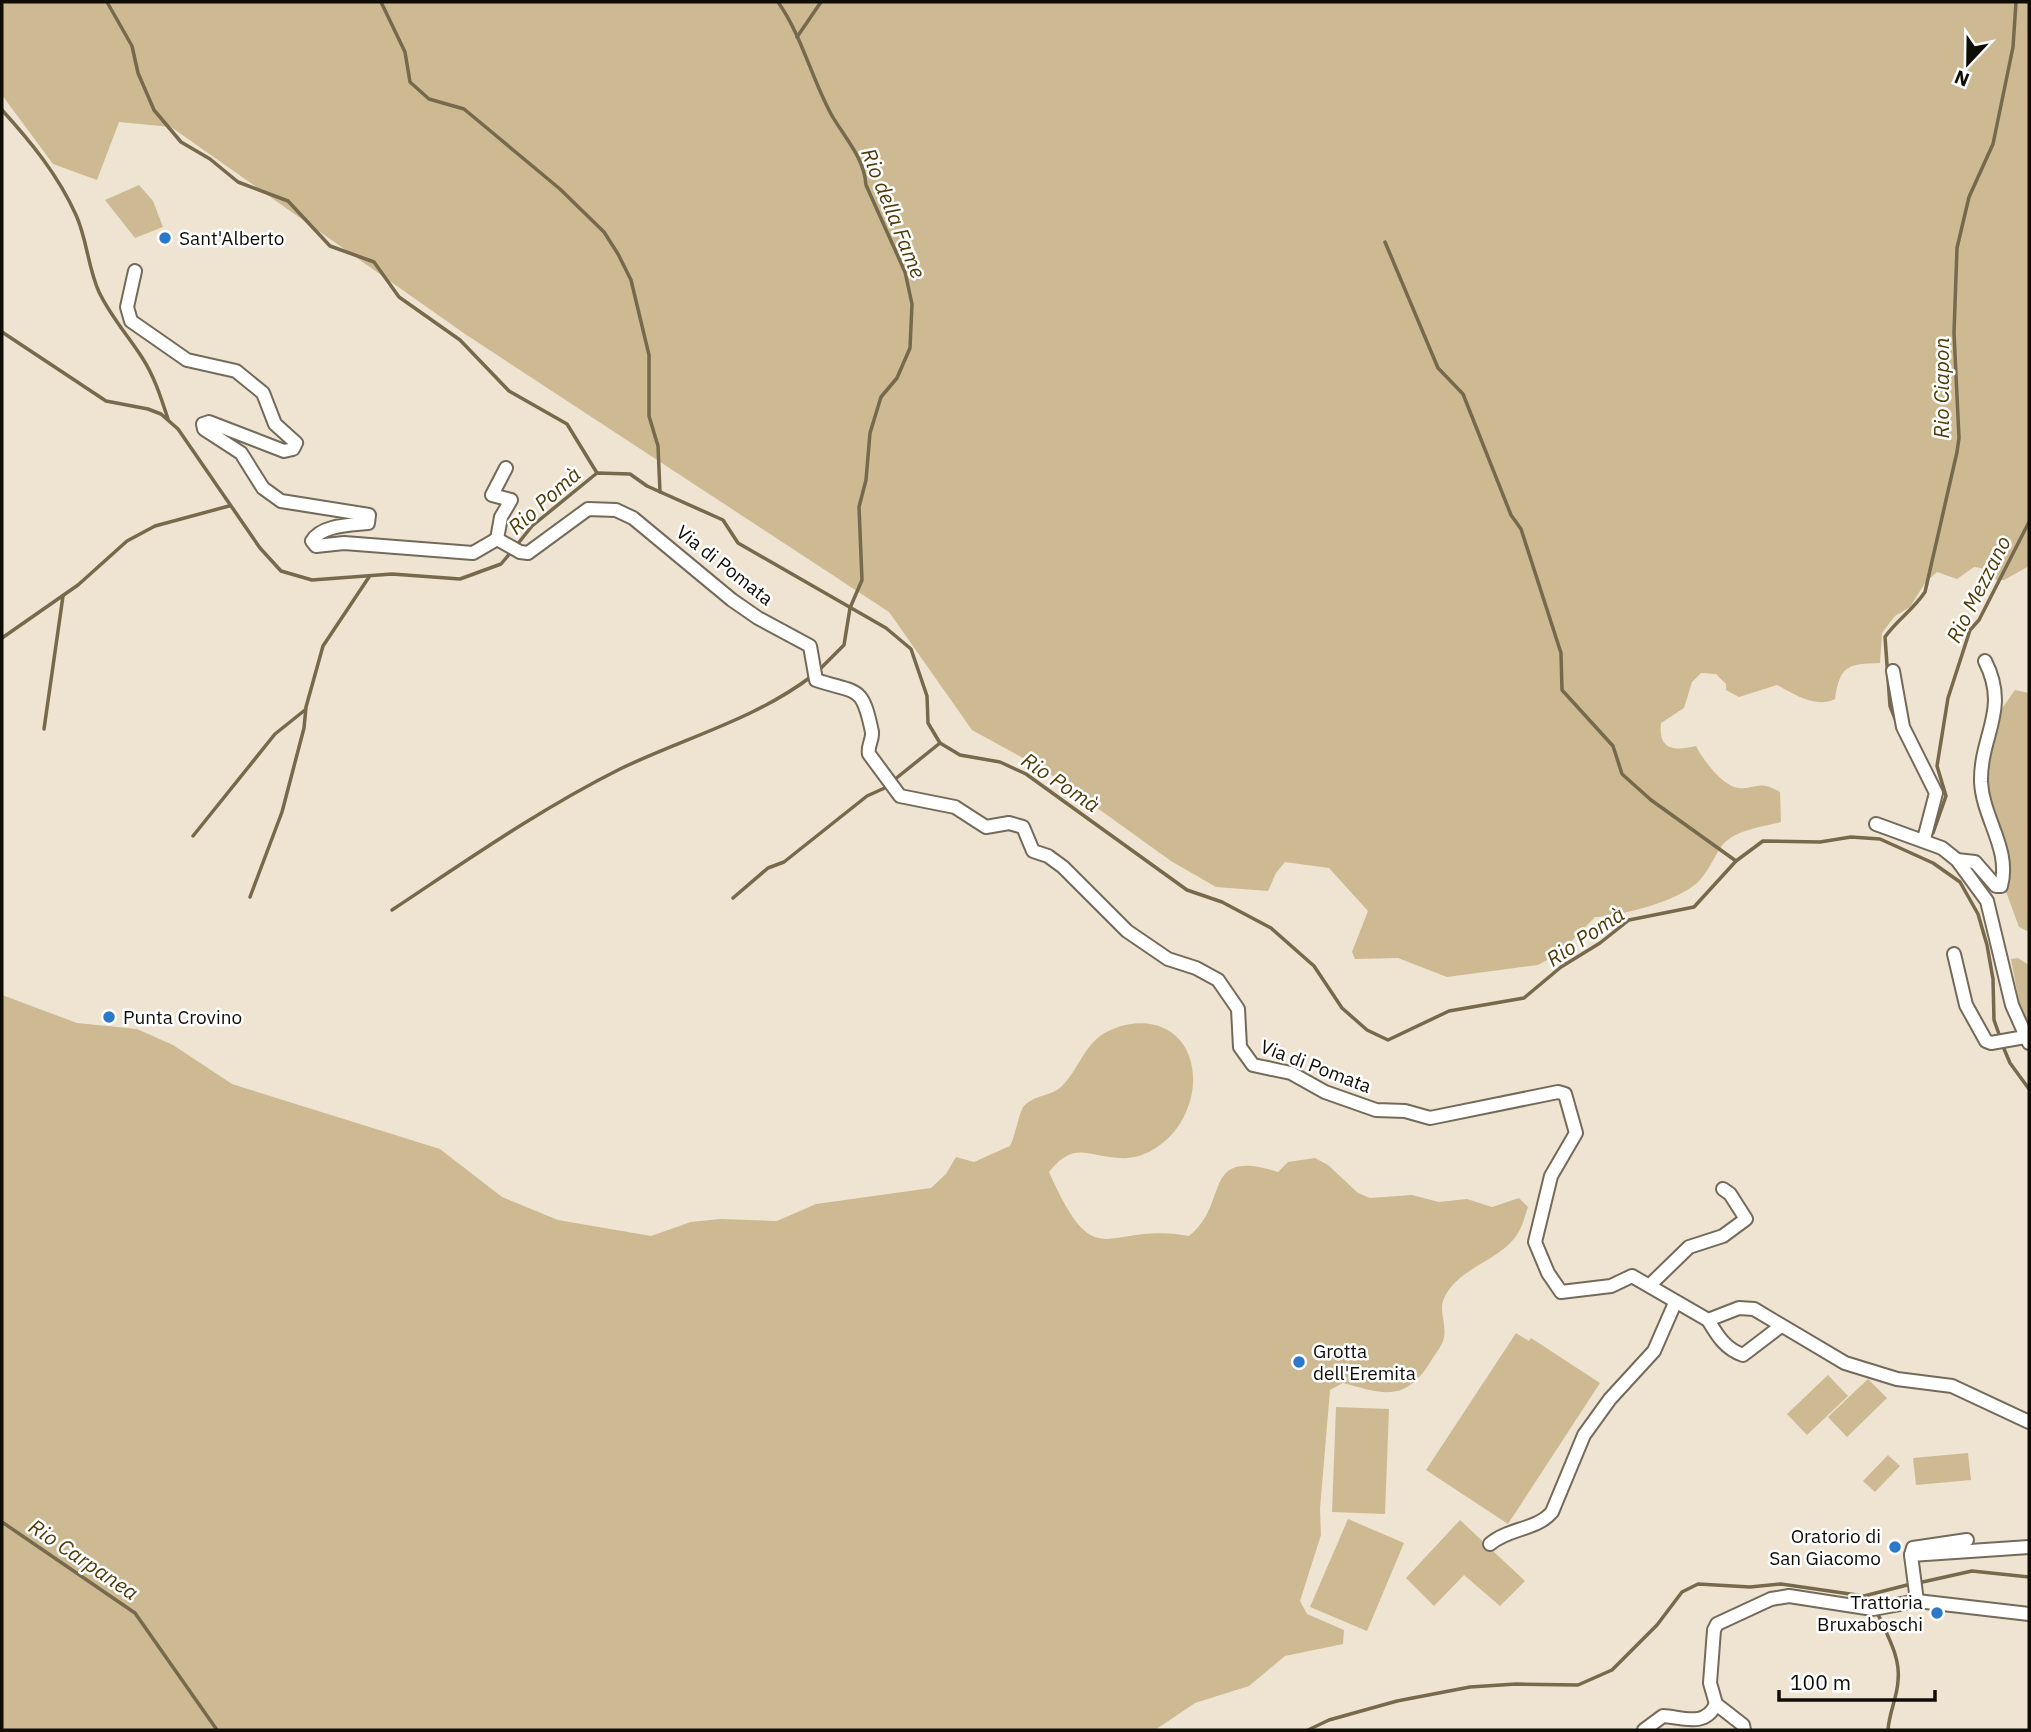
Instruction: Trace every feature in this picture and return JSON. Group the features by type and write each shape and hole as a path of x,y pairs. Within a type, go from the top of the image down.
{"street":[{"path":"135,271 127,307 131,321 187,360 236,371 263,393 275,424 296,443 293,449 284,451 209,422 203,424 204,429 241,453 263,488 281,501 369,514 368,523 333,528 315,536 312,541 316,546 344,543 472,553 501,541 501,517 511,498 492,495 506,468"},
{"name":"Via di Pomata","path":"501,541 520,552 532,552 588,509 608,508 634,518 732,600 758,618 810,646 816,680 847,687 860,696 868,709 872,733 867,750 897,793 905,799 955,807 986,827 1009,823 1023,827 1033,852 1048,856 1063,867 1127,931 1168,959 1205,971 1224,986 1241,1020 1242,1052 1253,1065 1292,1073 1325,1093 1365,1106 1411,1112 1430,1118 1558,1092 1565,1094 1576,1133 1551,1176 1536,1248 1553,1281 1564,1293 1611,1286 1632,1276 1651,1284"},
{"path":"1957,860 1973,860 1996,886 2001,886 2003,857 1984,804 1981,783 1997,703 1993,676 1985,662"},
{"path":"1893,671 1903,727 1937,793 1924,839"},
{"path":"1876,824 1924,839 1957,860 1991,910 2009,993 2027,1040 1991,1043 1985,1040 1969,1009 1954,954"},
{"path":"1723,1189 1730,1194 1746,1219 1723,1236 1689,1247 1651,1284 1675,1303 1708,1320 1726,1345 1743,1355 1768,1333 1781,1326"},
{"path":"1490,1544 1501,1535 1548,1516 1560,1496 1584,1435 1610,1399 1654,1351 1675,1303"},
{"path":"1708,1320 1739,1308 1754,1309 1845,1363 1896,1379 1952,1386 2029,1422"},
{"path":"1915,1596 1911,1556 1913,1548 1922,1544 1967,1540"},
{"path":"1911,1556 2029,1547"},
{"path":"1744,1730 1743,1725 1716,1704 1710,1683 1716,1625 1771,1600 1797,1594 1877,1609 1915,1596 2029,1614"},
{"path":"1644,1730 1663,1716 1694,1721 1712,1711 1716,1704"}],"shaded area":[{"path":"2,2 2029,2 2029,566 2004,580 1997,580 1984,570 1974,567 1957,579 1937,572 1925,583 1910,607 1895,616 1882,633 1880,663 1860,664 1847,669 1840,679 1835,699 1828,702 1805,699 1777,685 1739,697 1726,690 1726,684 1716,674 1701,673 1692,682 1684,708 1661,723 1662,739 1670,747 1696,746 1713,771 1732,786 1766,786 1780,792 1781,822 1748,830 1726,841 1704,875 1688,890 1649,906 1595,917 1560,953 1538,965 1447,977 1398,958 1355,959 1352,952 1368,911 1329,868 1285,862 1276,873 1268,891 1216,887 1171,861 1043,769 972,730 889,612 465,334 171,127 119,122 97,180 53,164 2,95"},
{"path":"139,185 153,201 163,227 135,238 105,200"},
{"path":"2015,690 2029,693 2029,932 2019,927 2005,889 2009,868 1988,803 1985,777 2001,710"},
{"path":"2018,958 2029,965 2029,1025 2023,1023 2011,959"},
{"path":"2,995 77,1023 137,1029 173,1045 232,1084 440,1149 502,1197 558,1220 651,1236 691,1222 720,1219 777,1221 816,1204 931,1188 946,1174 956,1157 974,1162 1010,1146 1024,1106 1061,1087 1089,1047 1103,1034 1136,1024 1156,1025 1172,1033 1184,1045 1191,1062 1193,1081 1190,1101 1176,1129 1163,1143 1147,1153 1120,1158 1074,1153 1058,1162 1049,1172 1065,1205 1079,1225 1092,1236 1105,1239 1161,1233 1189,1236 1202,1223 1226,1173 1237,1167 1253,1166 1278,1172 1288,1162 1315,1158 1328,1165 1358,1193 1370,1198 1412,1195 1439,1202 1467,1199 1492,1207 1519,1198 1528,1207 1520,1230 1512,1241 1458,1279 1446,1294 1442,1307 1443,1341 1412,1384 1393,1392 1370,1390 1343,1383 1330,1390 1320,1509 1321,1535 1300,1601 1307,1614 1344,1630 1343,1644 1285,1656 1249,1686 1195,1703 1155,1730 2,1730"},
{"path":"1516,1333 1529,1341 1531,1338 1600,1383 1508,1524 1426,1470"},
{"path":"1828,1375 1848,1396 1807,1435 1787,1414"},
{"path":"1868,1379 1887,1398 1847,1437 1828,1417"},
{"path":"1336,1407 1389,1409 1385,1514 1332,1512"},
{"path":"1968,1453 1971,1480 1916,1485 1913,1458"},
{"path":"1888,1455 1900,1466 1875,1492 1863,1481"},
{"path":"1348,1519 1404,1543 1367,1631 1310,1607"},
{"path":"1460,1520 1525,1581 1500,1606 1464,1575 1434,1606 1406,1578"}],"waterway":[{"path":"107,2 132,46 138,73 154,110 181,142 210,159 238,182 288,201 330,246 374,262 399,297 460,340 509,391 567,424 597,473"},
{"path":"381,2 405,52 410,82 429,99 464,109 560,189 604,232 618,254 631,280 649,355 649,416 658,446 660,492"},
{"name":"Rio della Fame","path":"778,2 794,29 831,114 862,165 866,185 905,272 912,304 910,348 897,378 881,397 870,433 866,480 859,507 862,580 850,608 844,645 818,671"},
{"path":"797,37 821,2"},
{"name":"Rio Ciapon","path":"1904,741 1890,706 1885,637 1925,592 1957,452 1959,438 1954,333 1957,248 1969,197 1993,144 2013,47 2016,2"},
{"path":"2,110 43,160 69,200 80,224 99,292 147,366 168,419"},
{"path":"1385,242 1438,368 1463,394 1511,515 1521,529 1561,653 1562,690 1613,746 1622,774 1651,800 1736,861"},
{"name":"Rio Pomà","path":"2,332 106,401 161,414 178,429 260,548 281,571 312,580 392,574 460,579 501,564 511,552"},
{"name":"Rio Pomà","path":"516,546 532,526 597,473 630,474 647,486 723,520 738,543 886,628 911,649 927,696 928,723 940,743 960,755 1000,762 1026,774 1187,890 1222,902 1271,928 1314,966 1342,1008 1367,1030 1388,1040 1449,1011 1524,998 1561,967 1600,943 1629,920 1694,907 1736,861 1763,841 1820,842 1851,837 1880,839 1933,863 1960,882 1978,914 1987,945 1993,979 1994,1020 2000,1037"},
{"path":"2,638 78,585 127,541 155,526 229,506"},
{"name":"Rio Mezzano","path":"1933,833 1946,796 1937,766 1948,698 1970,630 1979,620 2029,522"},
{"path":"250,897 282,812 323,646 369,577"},
{"path":"44,729 63,596"},
{"path":"392,910 561,801 620,769 743,717 812,676"},
{"path":"193,836 275,734 305,710"},
{"path":"894,780 940,743"},
{"path":"733,898 768,868 784,862 867,796 889,786"},
{"name":"Rio Pomà","path":"2002,1044 2010,1063 2029,1089"},
{"name":"Rio Carpanea","path":"2,1522 135,1613 217,1730"},
{"path":"1918,1583 1972,1571 2029,1577"},
{"path":"1308,1730 1329,1720 1397,1701 1470,1687 1516,1684 1578,1685 1612,1670 1657,1625 1682,1592 1698,1584 1750,1587 1781,1584 1864,1596 1911,1584"},
{"path":"1877,1612 1892,1645 1898,1672 1888,1730"}],"place":[{"name":"Sant'Alberto","path":"165,238"},
{"name":"Punta Crovino","path":"109,1017"},
{"name":"Grotta dell'Eremita","path":"1299,1362"},
{"name":"Oratorio di San Giacomo","path":"1895,1547"},
{"name":"Trattoria Bruxaboschi","path":"1937,1613"}]}
